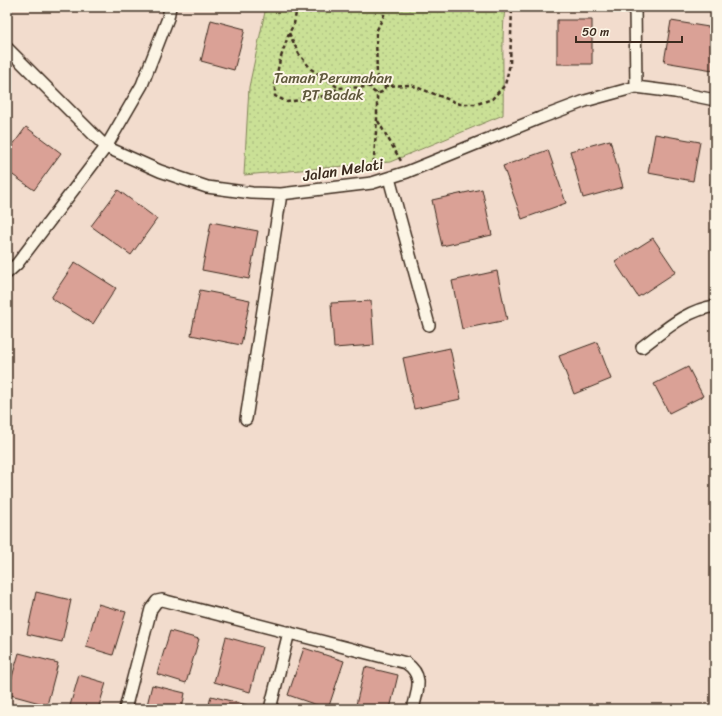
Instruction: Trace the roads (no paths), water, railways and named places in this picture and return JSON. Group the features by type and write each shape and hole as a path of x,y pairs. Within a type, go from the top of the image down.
{"street":[{"path":"7,273 17,264 106,146 142,85 168,18 170,7"},
{"path":"635,7 636,87"},
{"name":"Jalan Melati","path":"7,48 106,146 160,171 207,187 281,194 372,183 389,178 585,101 636,87 675,92 715,100"},
{"path":"389,178 429,325"},
{"path":"246,419 281,194"},
{"path":"642,347 684,316 698,309 715,306"},
{"path":"125,709 151,609 157,601 169,600 406,663 417,672 418,686 413,709"},
{"path":"270,709 289,632"}],"park label":[{"name":"Taman Perumahan PT Badak","path":"333,86"}]}
